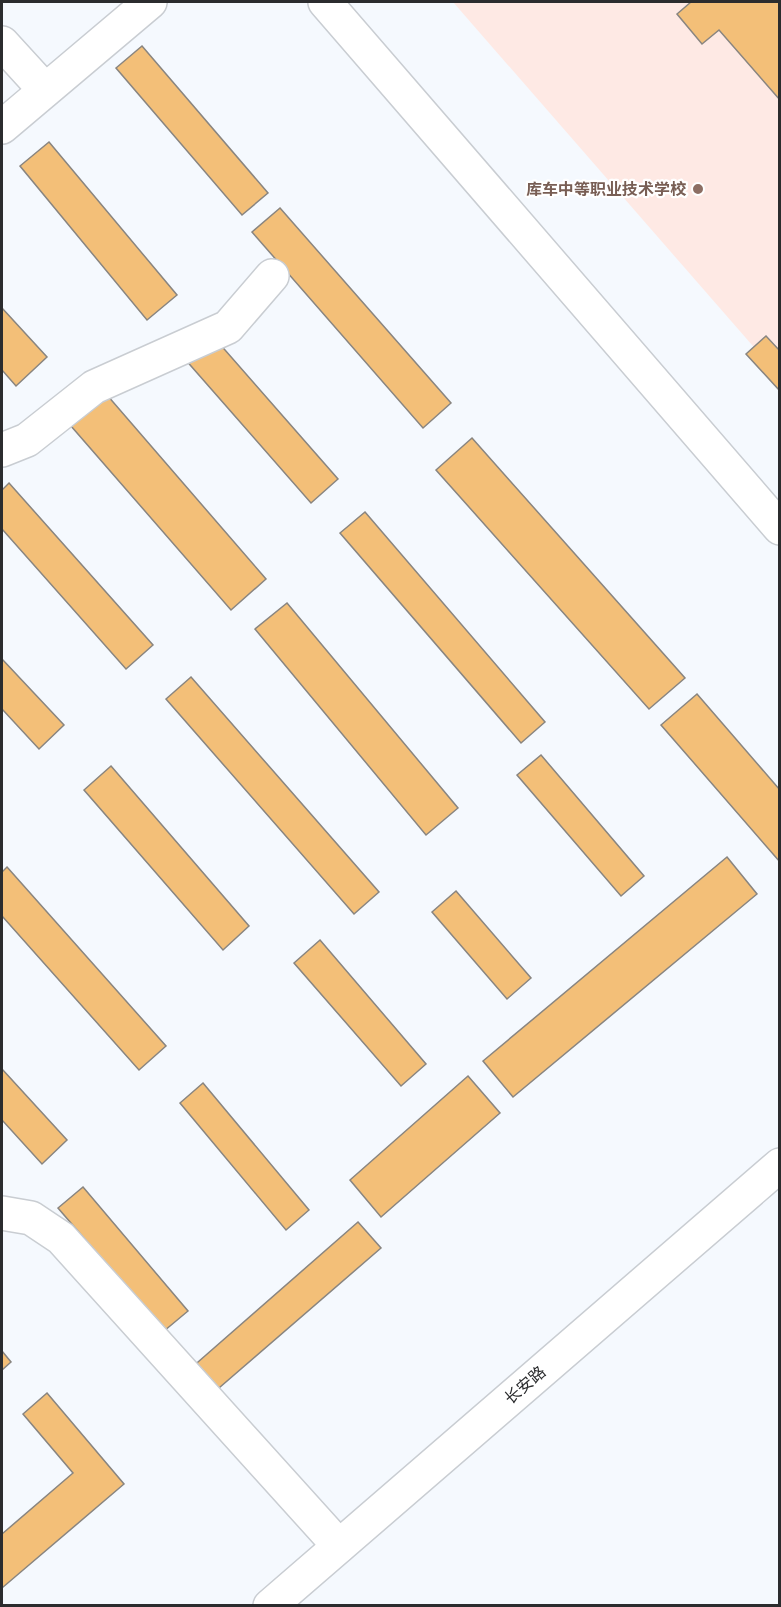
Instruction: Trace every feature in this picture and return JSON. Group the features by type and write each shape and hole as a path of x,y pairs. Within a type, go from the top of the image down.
{"street":[{"path":"2,127 150,2"},
{"path":"325,2 780,528"},
{"path":"2,43 45,90"},
{"path":"2,450 27,440 94,387 228,327 272,276"},
{"name":"长安路","path":"270,1605 780,1165"},
{"path":"2,1213 31,1218 61,1238 339,1546"}],"shaded area":[{"name":"库车中等职业技术学校","path":"453,2 779,2 779,376"}],"building":[{"path":"691,2 780,2 780,100 719,30 702,44 677,14"},
{"path":"142,46 268,193 242,215 116,68"},
{"path":"49,142 177,295 147,320 20,166"},
{"path":"280,208 451,403 423,428 252,232"},
{"path":"2,308 47,357 16,386 2,370"},
{"path":"204,326 338,479 311,503 177,350"},
{"path":"766,336 780,351 780,391 746,354"},
{"path":"107,395 266,579 231,610 71,426"},
{"path":"472,438 685,678 649,709 436,470"},
{"path":"9,483 153,645 126,669 2,529 2,490"},
{"path":"365,512 545,722 521,743 340,533"},
{"path":"287,603 458,808 426,835 255,629"},
{"path":"2,659 64,725 39,749 2,709"},
{"path":"191,677 379,892 354,914 166,699"},
{"path":"697,694 780,790 780,862 661,725"},
{"path":"541,755 644,876 621,896 517,775"},
{"path":"111,766 249,926 223,950 84,790"},
{"path":"727,857 757,894 513,1097 483,1061"},
{"path":"7,867 166,1046 139,1070 2,916 2,872"},
{"path":"456,891 531,978 507,999 432,912"},
{"path":"320,940 426,1064 401,1086 294,963"},
{"path":"2,1069 67,1140 42,1164 2,1120"},
{"path":"468,1076 500,1113 381,1217 350,1180"},
{"path":"203,1083 309,1210 286,1230 180,1103"},
{"path":"83,1187 188,1311 164,1331 58,1208"},
{"path":"358,1222 381,1248 212,1394 190,1369"},
{"path":"2,1351 11,1362 2,1370"},
{"path":"47,1393 124,1484 2,1588 2,1534 73,1473 23,1414"}],"place":[{"name":"库车中等职业技术学校","path":"698,189"}]}
